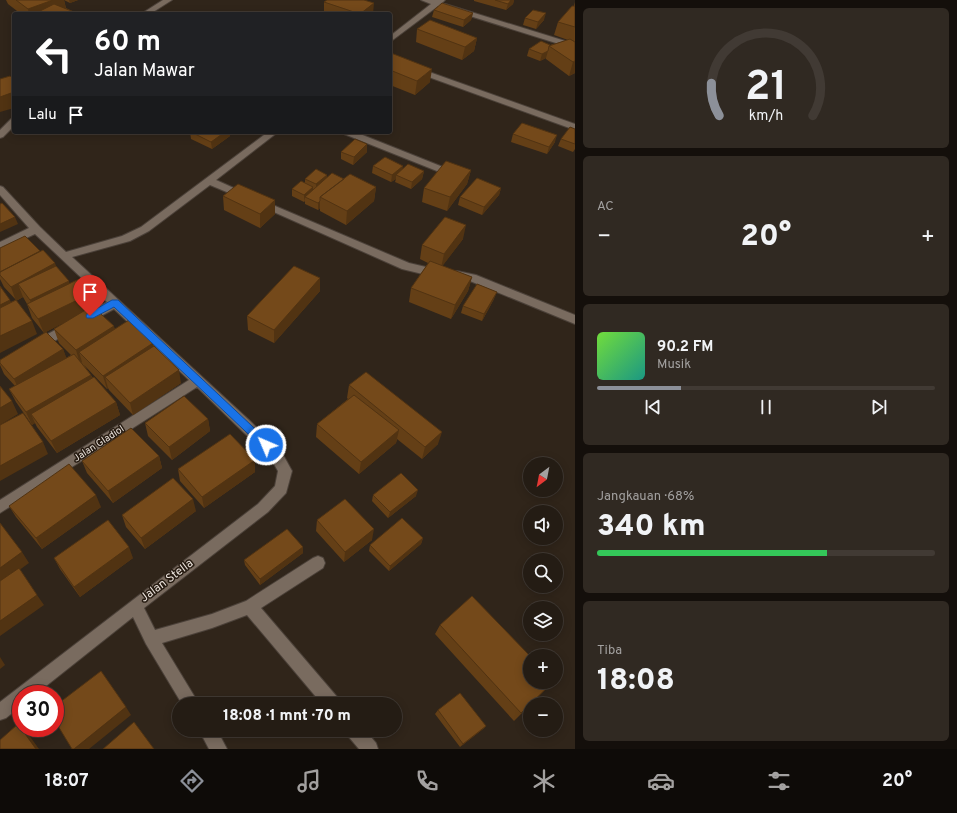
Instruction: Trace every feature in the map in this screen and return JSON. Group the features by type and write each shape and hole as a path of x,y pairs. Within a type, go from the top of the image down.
{"street":[{"path":"147,12 168,0"},
{"path":"425,0 439,2 575,47"},
{"path":"392,38 439,2"},
{"path":"392,61 575,127"},
{"path":"0,135 12,123"},
{"path":"64,256 126,238 145,229 271,134"},
{"path":"352,134 458,176"},
{"path":"209,181 406,266 427,272 462,275 472,278 575,320"},
{"path":"0,189 36,229 198,380"},
{"path":"0,246 36,229"},
{"path":"29,349 115,303"},
{"name":"Jalan Stella","path":"35,685 134,606 263,508 281,489 284,471 276,455 198,380"},
{"name":"Jalan Gladiol","path":"0,507 198,380"},
{"path":"151,639 212,621 250,607 318,563"},
{"path":"134,606 151,639 187,697"},
{"path":"250,607 326,697"},
{"name":"Jalan Stella","path":"0,712 12,703"},
{"path":"211,737 219,749"},
{"path":"360,737 370,749"}],"building":[{"path":"16,0 53,0 28,9"},
{"path":"327,0 364,0 374,3 363,12 354,12 324,2"},
{"path":"495,0 511,0 508,4"},
{"path":"442,3 473,13 464,20 434,10"},
{"path":"54,4 74,12 38,12"},
{"path":"572,6 575,6 575,27 558,22"},
{"path":"533,10 546,13 538,22 525,18"},
{"path":"430,20 477,38 465,47 417,29"},
{"path":"570,39 575,42 575,61 573,62 549,46"},
{"path":"541,41 550,45 548,51 542,54 529,49"},
{"path":"392,53 432,69 417,81 392,71"},
{"path":"10,76 12,78 12,93 0,97 0,79"},
{"path":"522,123 557,135 549,147 513,134"},
{"path":"570,127 575,129 575,144 561,139"},
{"path":"195,134 222,134 211,142"},
{"path":"355,139 367,144 354,157 341,152"},
{"path":"385,157 403,166 392,175 373,166"},
{"path":"446,161 471,170 450,197 424,188"},
{"path":"408,164 424,171 412,182 396,175"},
{"path":"316,169 327,175 316,184 305,179"},
{"path":"332,173 344,179 320,197 320,201 318,203 305,197"},
{"path":"350,174 376,187 347,211 320,197"},
{"path":"477,178 501,188 484,207 460,197"},
{"path":"301,181 313,187 304,195 292,189"},
{"path":"238,184 275,200 260,214 223,196"},
{"path":"2,203 15,217 0,224 0,204"},
{"path":"445,217 466,225 444,254 422,245"},
{"path":"25,236 40,251 0,272 0,248"},
{"path":"43,250 55,263 11,287 0,275 0,272"},
{"path":"430,261 472,277 455,305 411,288"},
{"path":"56,266 69,281 30,300 18,284"},
{"path":"294,266 320,278 274,330 247,316"},
{"path":"79,279 90,294 38,319 27,304"},
{"path":"477,284 497,292 484,314 463,306"},
{"path":"0,286 10,300 0,305"},
{"path":"16,300 32,321 0,336 0,308"},
{"path":"92,306 114,326 76,350 54,329"},
{"path":"129,320 153,343 103,376 79,352"},
{"path":"46,332 63,349 14,379 0,363 0,360"},
{"path":"154,346 179,370 130,403 105,377"},
{"path":"74,354 91,375 26,412 9,389"},
{"path":"366,372 442,432 425,447 349,385"},
{"path":"94,377 116,402 51,441 31,414"},
{"path":"0,386 12,401 0,408"},
{"path":"354,395 399,430 361,462 317,424"},
{"path":"184,396 208,419 169,447 145,423"},
{"path":"23,413 43,442 0,466 0,425"},
{"path":"131,428 159,456 108,491 82,461"},
{"path":"230,434 255,460 202,497 178,469"},
{"path":"69,464 96,495 36,538 9,506"},
{"path":"401,473 418,490 390,512 373,495"},
{"path":"173,478 193,499 141,538 122,515"},
{"path":"345,499 374,529 345,552 317,520"},
{"path":"402,518 423,538 390,566 370,545"},
{"path":"108,520 129,547 74,587 54,558"},
{"path":"0,523 22,552 0,568"},
{"path":"287,529 303,547 260,579 244,560"},
{"path":"19,568 37,595 0,621 0,581"},
{"path":"472,596 523,649 523,689 546,689 538,697 523,697 523,711 521,713 440,625"},
{"path":"101,671 126,707 74,749 72,749 64,736 64,699"},
{"path":"460,693 486,726 463,744 438,710"},
{"path":"134,722 154,749 103,749"},
{"path":"12,729 12,737 27,737 36,749 0,749 0,740"}],"route":[{"path":"90,316 115,303 266,445"}]}
